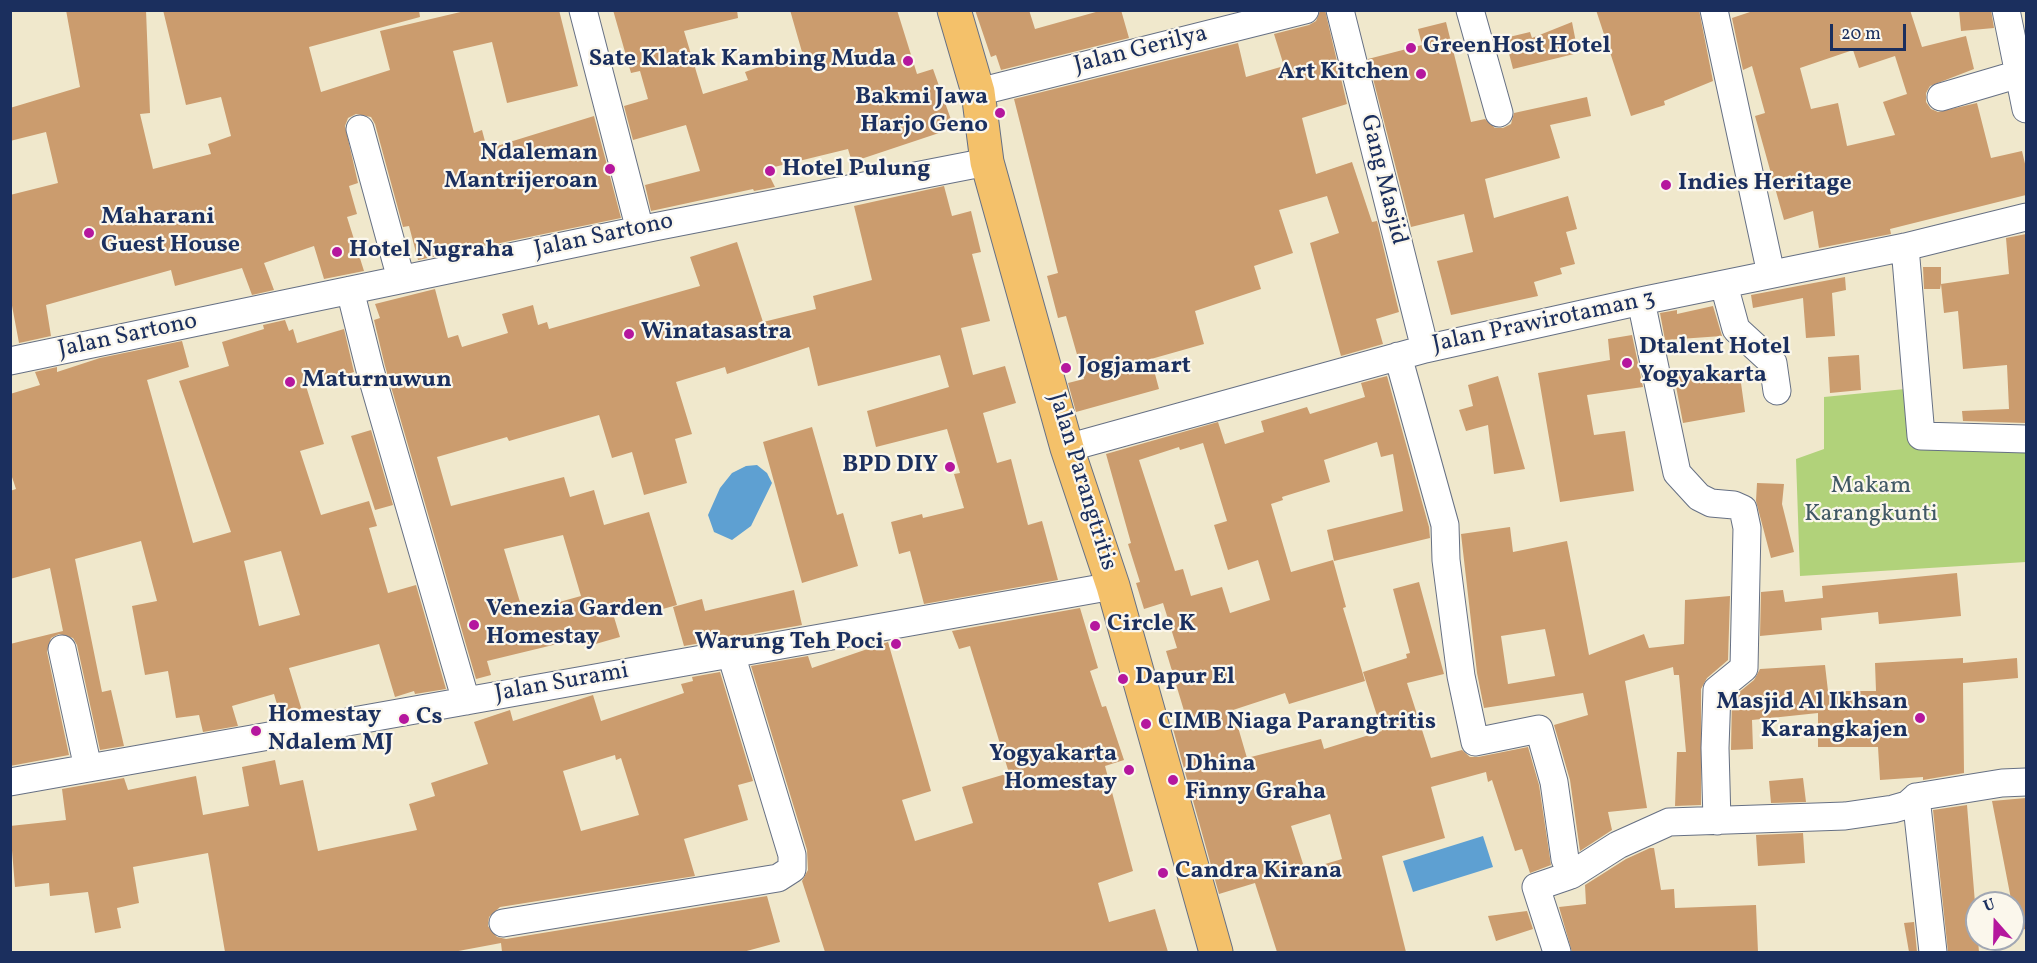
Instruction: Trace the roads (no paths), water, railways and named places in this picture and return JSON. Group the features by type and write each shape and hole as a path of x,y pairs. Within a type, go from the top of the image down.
{"main road":[{"name":"Jalan Parangtritis","path":"954,10 978,92 987,162 1067,448 1113,586 1216,952"}],"street":[{"path":"583,10 640,230"},
{"name":"Jalan Gerilya","path":"978,92 1305,10"},
{"name":"Gang Masjid","path":"1340,10 1425,349"},
{"path":"1470,10 1499,113"},
{"path":"1714,10 1771,274"},
{"path":"2006,10 2026,109"},
{"path":"1941,98 2019,74"},
{"path":"360,129 401,279"},
{"name":"Jalan Sartono","path":"10,361 640,230 987,162"},
{"name":"Jalan Prawirotaman 3","path":"1067,448 1425,349 1641,301 1905,247 2026,217"},
{"path":"1905,247 1921,435 2026,438"},
{"path":"1724,285 1736,329 1773,363 1777,391"},
{"path":"350,290 370,370 466,701"},
{"path":"1641,301 1677,473 1699,497 1711,503 1734,505 1743,509 1747,528 1744,668 1717,690 1715,748 1717,821"},
{"path":"1398,356 1445,525 1446,560 1461,676 1475,742 1539,729 1554,782 1565,859 1571,875"},
{"name":"Jalan Surami","path":"10,782 1113,586"},
{"path":"62,649 88,768"},
{"path":"503,923 778,878 792,869 792,855 730,654"},
{"path":"1557,952 1536,887 1571,875 1618,845 1669,822 1845,816 1893,809 1906,805 1916,797 2002,783 2026,782"},
{"path":"1916,797 1933,952"}],"water":[{"path":"757,465 767,473 772,483 751,526 732,540 714,532 708,515 720,488 732,473 746,466"},
{"path":"1483,836 1493,867 1413,892 1403,861"}],"place":[{"name":"GreenHost Hotel","path":"1411,48"},
{"name":"Sate Klatak Kambing Muda","path":"908,61"},
{"name":"Art Kitchen","path":"1421,74"},
{"name":"Bakmi Jawa Harjo Geno","path":"1000,113"},
{"name":"Ndaleman Mantrijeroan","path":"610,169"},
{"name":"Hotel Pulung","path":"770,171"},
{"name":"Indies Heritage","path":"1666,185"},
{"name":"Maharani Guest House","path":"89,233"},
{"name":"Hotel Nugraha","path":"337,252"},
{"name":"Winatasastra","path":"629,334"},
{"name":"Dtalent Hotel Yogyakarta","path":"1627,363"},
{"name":"Jogjamart","path":"1066,368"},
{"name":"Maturnuwun","path":"290,382"},
{"name":"BPD DIY","path":"950,467"},
{"name":"Venezia Garden Homestay","path":"474,625"},
{"name":"Circle K","path":"1095,626"},
{"name":"Warung Teh Poci","path":"896,644"},
{"name":"Dapur El","path":"1123,679"},
{"name":"Masjid Al Ikhsan Karangkajen","path":"1920,718"},
{"name":"Cs","path":"404,719"},
{"name":"CIMB Niaga Parangtritis","path":"1146,724"},
{"name":"Homestay Ndalem MJ","path":"256,731"},
{"name":"Yogyakarta Homestay","path":"1129,770"},
{"name":"Dhina Finny Graha","path":"1173,780"},
{"name":"Candra Kirana","path":"1163,873"}],"park label":[{"name":"Makam Karangkunti","path":"1871,502"}]}
